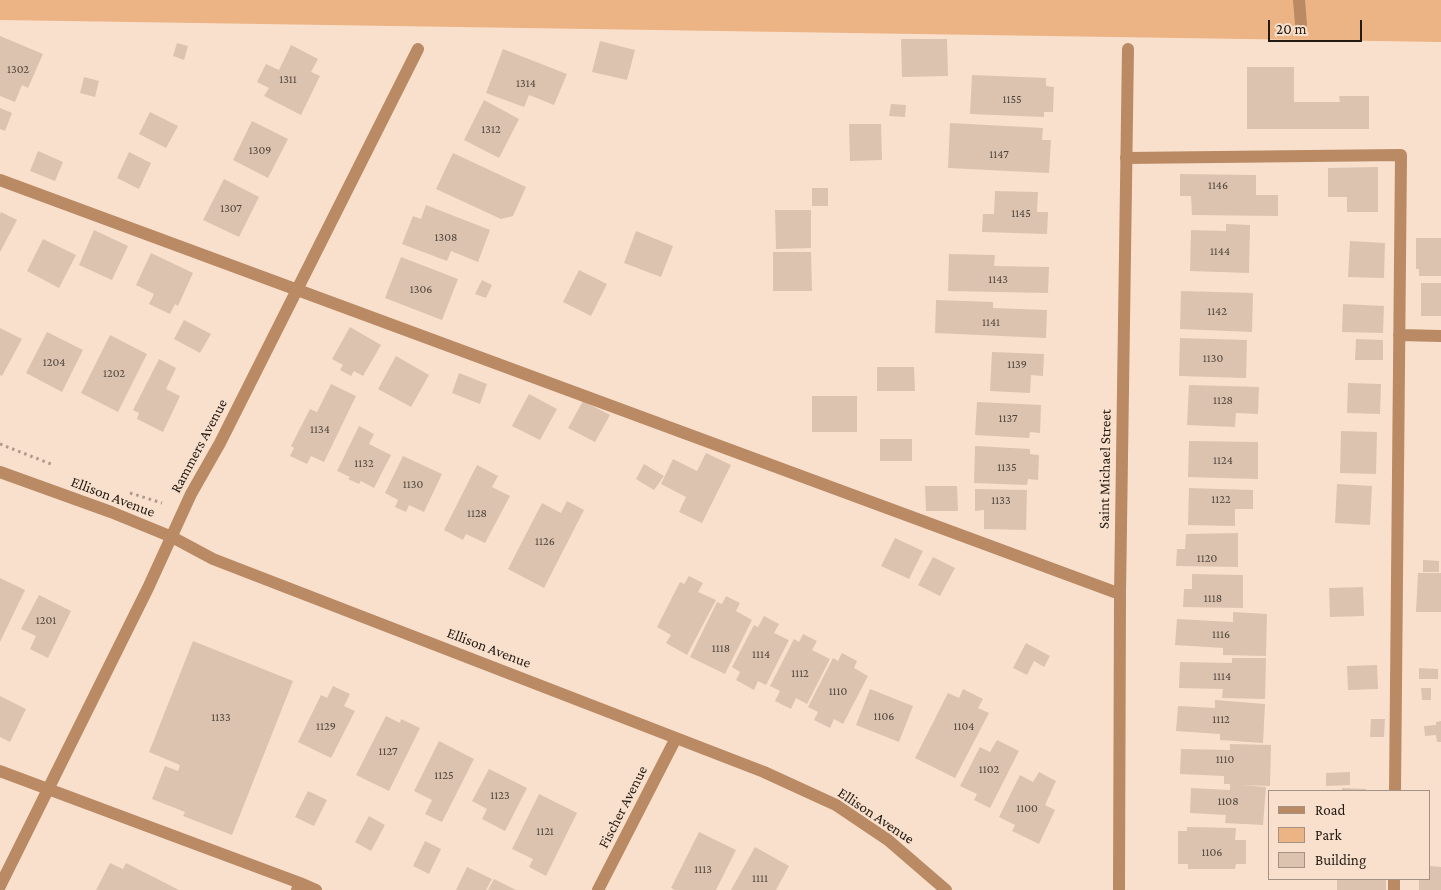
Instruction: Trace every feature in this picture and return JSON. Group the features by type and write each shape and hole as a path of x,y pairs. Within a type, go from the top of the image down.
{"street":[{"path":"1299,0 1300,24"},
{"name":"Rammers Avenue","path":"0,886 148,588 191,494 220,443 418,49"},
{"name":"Saint Michael Street","path":"1119,890 1120,594 1128,49"},
{"path":"1126,158 1401,155 1395,790"},
{"path":"0,180 1120,594"},
{"path":"1399,335 1441,336"},
{"name":"Ellison Avenue","path":"0,472 172,537 213,559 764,772 836,805 888,840 946,890"},
{"name":"Fischer Avenue","path":"598,890 676,738"},
{"path":"0,771 298,887 316,890"}],"green space":[{"path":"0,0 1441,0 1441,42 0,20"}],"building":[{"path":"0,36 43,54 28,88 22,85 15,102 0,96"},
{"path":"901,39 947,39 948,76 902,77"},
{"path":"600,41 635,50 627,80 592,72"},
{"path":"177,43 188,46 184,60 173,56"},
{"path":"291,45 318,59 311,72 320,76 301,115 264,96 269,88 257,82 266,64 279,70"},
{"path":"503,49 567,74 554,105 529,95 524,107 486,93"},
{"path":"1247,67 1294,67 1294,102 1340,102 1339,96 1369,96 1369,129 1247,129"},
{"path":"972,75 1046,78 1046,86 1054,87 1053,112 1044,112 1044,117 970,114"},
{"path":"84,77 99,81 95,97 80,93"},
{"path":"484,100 519,119 499,158 464,140"},
{"path":"891,104 906,105 905,117 889,116"},
{"path":"0,108 12,113 5,131 0,129"},
{"path":"150,112 178,126 166,148 139,134"},
{"path":"252,121 288,139 268,178 233,160"},
{"path":"950,123 1043,128 1042,140 1051,140 1049,173 948,168"},
{"path":"849,124 881,124 882,160 850,161"},
{"path":"38,151 63,162 55,181 30,171"},
{"path":"129,152 151,163 139,189 117,178"},
{"path":"453,153 526,187 513,216 501,219 436,189"},
{"path":"1378,167 1378,212 1347,212 1347,197 1328,197 1328,168"},
{"path":"1180,174 1256,175 1256,195 1278,195 1278,216 1192,215 1191,196 1180,196"},
{"path":"224,179 259,197 239,237 203,220"},
{"path":"812,188 828,188 828,206 812,206"},
{"path":"995,191 1038,192 1037,212 1048,212 1047,234 982,232 983,214 994,214"},
{"path":"426,205 490,230 478,262 451,251 447,261 402,244 413,216 421,219"},
{"path":"775,210 811,210 811,248 776,249"},
{"path":"1,212 17,220 0,252 0,214"},
{"path":"1226,224 1250,225 1249,273 1190,271 1191,230 1226,231"},
{"path":"94,230 128,246 112,280 79,265"},
{"path":"636,231 673,246 661,277 624,263"},
{"path":"1416,238 1441,238 1441,276 1419,276 1419,269 1416,269"},
{"path":"43,239 76,255 59,288 27,271"},
{"path":"1350,241 1385,243 1384,278 1348,277"},
{"path":"773,252 811,252 812,291 773,291"},
{"path":"151,253 193,273 178,306 175,304 170,314 149,304 154,294 136,285"},
{"path":"949,254 995,255 994,266 1049,267 1048,293 948,291"},
{"path":"401,257 458,279 442,320 385,298"},
{"path":"579,270 607,284 591,316 563,302"},
{"path":"482,280 492,285 486,298 475,294"},
{"path":"1421,283 1441,283 1441,316 1421,316"},
{"path":"1181,291 1253,293 1252,332 1180,329"},
{"path":"936,300 993,302 993,308 1047,310 1046,338 935,333"},
{"path":"1343,304 1384,306 1383,333 1342,332"},
{"path":"184,320 211,334 200,353 174,339"},
{"path":"350,327 381,345 363,376 354,371 351,376 340,370 343,365 332,359"},
{"path":"0,328 22,339 2,376 0,375"},
{"path":"47,332 83,350 62,392 26,373"},
{"path":"110,335 147,354 118,412 81,393"},
{"path":"1180,338 1247,340 1246,378 1179,376"},
{"path":"1356,339 1383,340 1383,360 1355,360"},
{"path":"992,352 1044,354 1043,376 1031,375 1030,393 990,391"},
{"path":"396,356 429,375 411,407 378,389"},
{"path":"159,359 176,368 166,389 180,396 163,432 137,419 139,413 133,410"},
{"path":"877,367 914,367 915,391 877,391"},
{"path":"459,373 487,384 480,404 452,393"},
{"path":"1348,383 1381,384 1380,414 1347,413"},
{"path":"331,384 356,396 324,462 311,456 307,464 290,456 294,448 291,446 310,409 317,412"},
{"path":"1189,385 1259,387 1258,414 1236,413 1235,427 1187,425"},
{"path":"529,394 557,409 540,440 512,426"},
{"path":"812,396 857,396 857,432 812,432"},
{"path":"583,401 610,415 595,442 568,428"},
{"path":"977,402 1041,405 1040,433 1030,432 1029,438 975,435"},
{"path":"359,426 374,434 369,444 391,455 374,488 361,481 359,484 348,479 350,477 337,471"},
{"path":"1341,431 1377,432 1376,474 1340,473"},
{"path":"880,439 912,439 912,461 880,461"},
{"path":"1189,441 1258,442 1258,479 1188,477"},
{"path":"975,446 1030,449 1030,454 1039,455 1038,480 1028,479 1027,485 974,483"},
{"path":"706,453 731,465 702,523 679,512 686,497 661,484 673,459 697,471"},
{"path":"403,456 442,474 424,512 409,505 406,512 395,507 398,500 385,493"},
{"path":"644,464 664,476 654,490 636,479"},
{"path":"477,465 498,476 492,487 510,496 485,543 466,534 463,540 444,530"},
{"path":"1337,484 1372,486 1370,525 1335,523"},
{"path":"925,486 957,486 958,511 926,511"},
{"path":"1189,488 1253,490 1253,509 1235,509 1235,526 1188,525"},
{"path":"975,489 1027,490 1026,530 984,529 984,510 975,511"},
{"path":"567,501 584,510 544,588 508,569 542,503 561,513"},
{"path":"1238,533 1238,567 1176,566 1177,549 1185,549 1186,534"},
{"path":"895,538 923,551 909,579 881,566"},
{"path":"933,557 955,568 940,596 918,585"},
{"path":"1423,560 1439,561 1439,572 1423,572"},
{"path":"1418,573 1441,573 1441,612 1416,612"},
{"path":"1192,574 1243,575 1243,608 1183,607 1184,589 1192,589"},
{"path":"689,576 703,583 698,592 716,600 687,655 666,643 671,635 657,627 680,582 684,584"},
{"path":"0,578 25,590 0,642"},
{"path":"1363,587 1364,616 1330,617 1329,588"},
{"path":"39,595 71,611 48,658 30,649 36,636 21,629"},
{"path":"726,596 740,603 736,611 752,620 725,674 690,657 717,602 722,604"},
{"path":"1233,612 1267,614 1266,656 1223,655 1223,648 1175,645 1177,619 1233,622"},
{"path":"764,616 779,624 774,633 789,640 766,685 758,681 754,690 736,680 740,672 732,667 754,625 758,627"},
{"path":"803,634 817,641 812,650 830,659 807,704 796,698 791,709 775,701 780,691 770,686 794,639 799,642"},
{"path":"193,641 293,681 232,835 183,816 185,812 152,799 165,766 178,771 180,765 149,752"},
{"path":"1026,643 1050,656 1044,667 1034,661 1027,675 1013,668"},
{"path":"842,653 857,661 854,668 868,676 843,724 834,719 830,728 814,720 818,712 808,707 833,658 838,661"},
{"path":"1232,658 1266,658 1265,699 1222,698 1223,689 1179,688 1180,662 1232,663"},
{"path":"1377,665 1378,689 1348,690 1347,666"},
{"path":"1419,668 1438,669 1438,679 1419,679"},
{"path":"333,686 350,694 344,706 355,711 331,758 298,742 321,695 327,698"},
{"path":"1421,688 1431,688 1431,700 1422,700"},
{"path":"870,689 913,706 899,742 856,725"},
{"path":"963,689 983,699 978,708 989,713 955,778 915,758 948,693 959,698"},
{"path":"0,696 26,709 10,742 0,737"},
{"path":"1215,700 1265,704 1263,743 1220,740 1220,734 1176,731 1178,706 1215,708"},
{"path":"386,716 400,723 401,719 420,728 389,791 356,775"},
{"path":"1371,719 1385,719 1384,737 1370,737"},
{"path":"1441,721 1441,742 1437,742 1436,735 1425,736 1424,726 1436,725 1436,722"},
{"path":"997,740 1019,751 990,808 974,800 977,794 960,786 980,747 990,752"},
{"path":"439,741 474,759 442,822 425,814 432,800 414,791"},
{"path":"1230,744 1271,745 1270,786 1241,785 1266,787 1263,825 1225,823 1226,815 1190,813 1191,788 1230,790 1230,784 1224,784 1224,776 1180,774 1181,749 1230,750"},
{"path":"489,769 527,788 505,831 482,819 487,809 472,801"},
{"path":"1039,772 1056,781 1045,805 1055,810 1039,844 1012,831 1015,825 999,817 1020,775 1033,782"},
{"path":"1350,772 1350,785 1326,786 1326,773"},
{"path":"1342,788 1366,789 1366,790 1342,790"},
{"path":"308,791 327,800 314,826 295,817"},
{"path":"539,794 577,813 546,876 529,867 533,859 512,849"},
{"path":"369,816 385,825 371,851 355,842"},
{"path":"1187,827 1236,828 1235,840 1246,840 1246,864 1236,864 1235,869 1188,869 1188,864 1178,864 1178,831 1187,831"},
{"path":"699,832 736,850 716,890 675,890 671,888"},
{"path":"425,841 441,849 429,874 413,866"},
{"path":"755,847 789,866 776,890 731,890"},
{"path":"110,863 123,869 126,863 179,890 96,890"},
{"path":"1431,866 1441,867 1441,890 1419,890 1419,880 1431,880"},
{"path":"467,867 492,879 486,890 456,890"},
{"path":"494,879 516,890 488,890"},
{"path":"1337,880 1386,880 1386,890 1337,890"}]}
